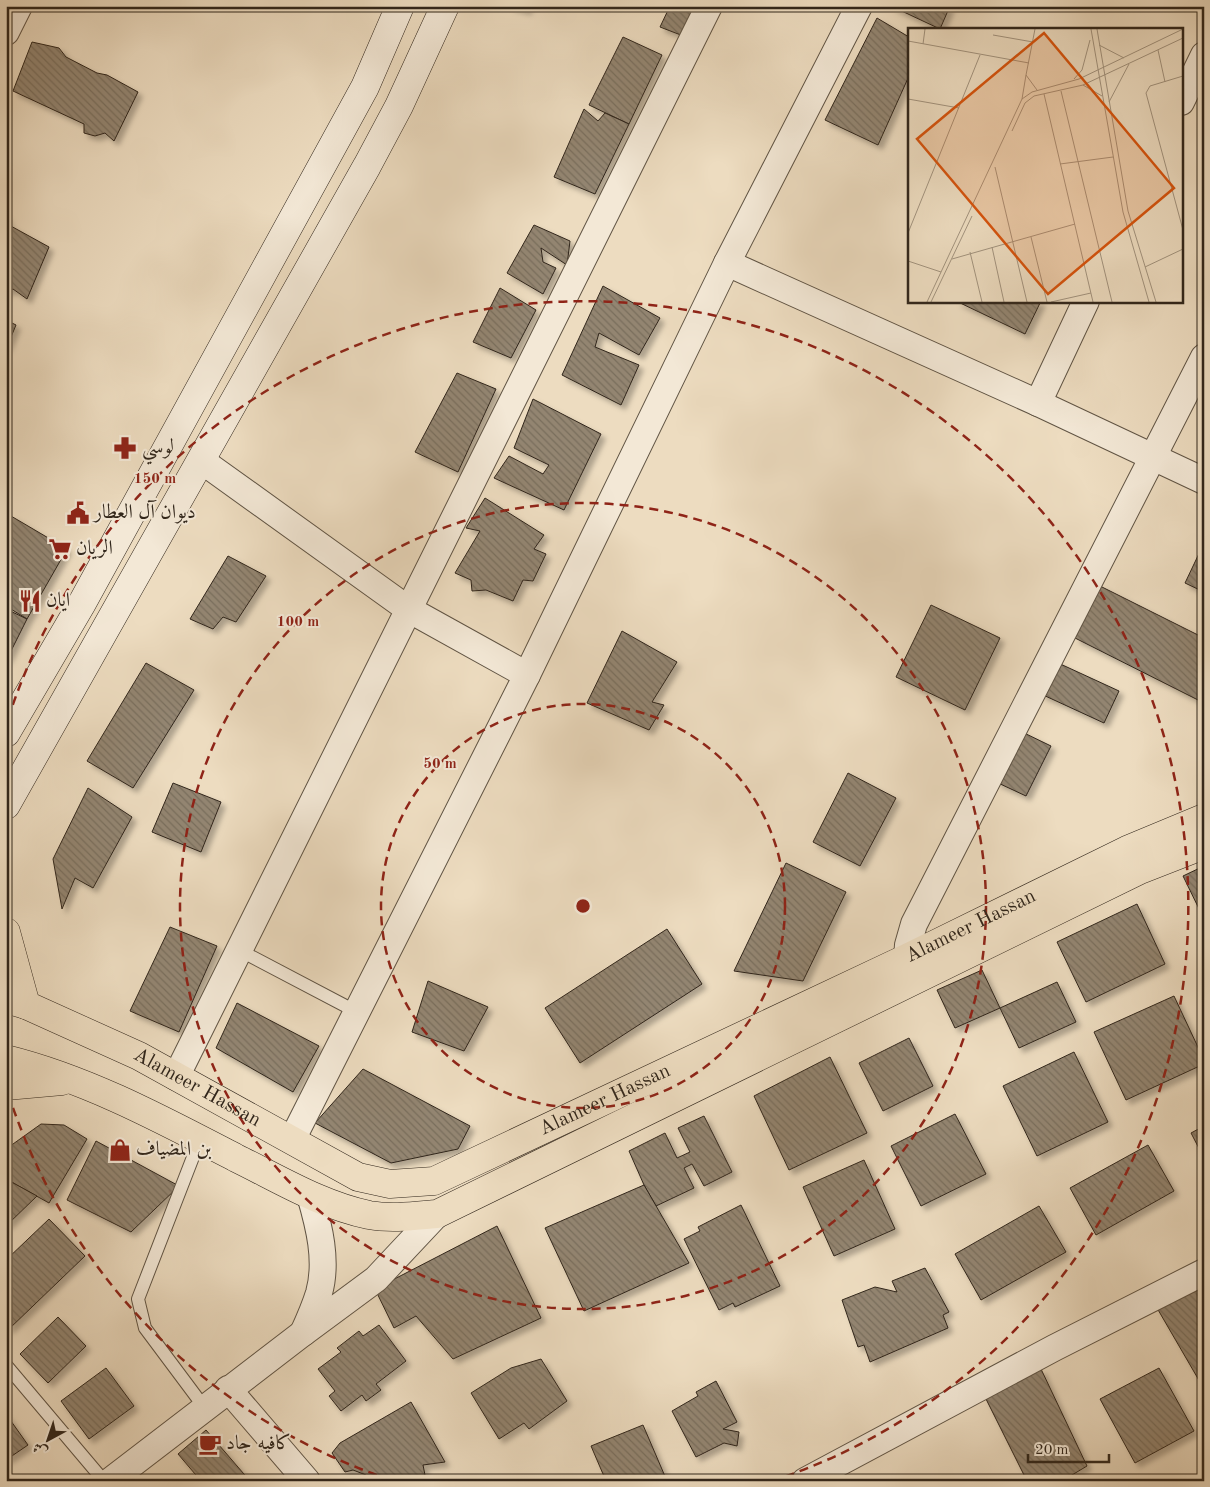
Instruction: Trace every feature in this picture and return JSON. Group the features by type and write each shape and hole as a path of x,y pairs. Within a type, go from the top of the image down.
{"main road":[{"path":"6,734 82,605 365,87 400,6"},
{"path":"6,805 202,461 371,157 399,106 446,6"},
{"name":"Alameer Hassan","path":"16,1002 114,1044 292,1140 358,1178 390,1184 434,1181 907,958 1127,850 1204,818"},
{"name":"Alameer Hassan","path":"6,1059 70,1080 157,1117 310,1195 370,1215 408,1217 437,1214 1140,870 1204,845"},
{"path":"6,932 16,1002"},
{"path":"6,1086 70,1080"}],"street":[{"path":"6,32 19,6"},
{"path":"176,1077 710,6"},
{"path":"292,1140 527,675 727,262 859,6"},
{"path":"1182,100 1204,55"},
{"path":"727,262 1038,403 1204,481"},
{"path":"1038,403 1086,302"},
{"path":"907,958 914,924 1204,357"},
{"path":"202,461 408,609 527,675"},
{"path":"304,1333 320,1291 321,1232 310,1195"},
{"path":"110,1481 228,1389 376,1279 437,1214"},
{"path":"805,1481 837,1474 1054,1348 1204,1272"},
{"path":"228,1389 307,1481"}],"lane":[{"path":"239,950 357,1012"},
{"path":"200,1139 138,1299 145,1328 204,1408"},
{"path":"6,1365 104,1481"}],"building":[{"path":"509,6 528,6 527,10"},
{"path":"670,6 704,6 686,37 660,27"},
{"path":"891,6 950,6 940,28"},
{"path":"877,18 908,36 908,78 878,145 825,120"},
{"path":"623,37 662,55 629,124 589,105"},
{"path":"32,42 59,48 66,57 97,73 107,75 138,92 114,141 105,133 95,136 84,133 84,124 13,91"},
{"path":"584,109 598,121 605,113 629,124 595,194 554,177"},
{"path":"6,215 9,225 49,247 27,299 13,289 6,292"},
{"path":"534,225 570,241 567,265 541,248 543,262 556,268 543,294 507,273"},
{"path":"603,286 660,318 639,355 599,333 595,347 639,365 621,405 562,375"},
{"path":"500,288 536,310 511,358 473,342"},
{"path":"958,302 1041,302 1025,334"},
{"path":"6,320 16,325 6,349"},
{"path":"457,373 496,389 458,472 415,452"},
{"path":"533,399 601,434 564,510 494,478 509,456 543,474 549,465 514,448"},
{"path":"485,498 544,535 534,549 546,554 533,581 523,580 513,601 486,590 472,591 471,580 455,573 480,531 466,528"},
{"path":"11,516 67,549 27,619 6,606 6,524"},
{"path":"1204,543 1204,592 1185,583"},
{"path":"228,556 266,576 236,622 223,617 213,629 190,619"},
{"path":"1100,586 1204,638 1204,703 1075,638"},
{"path":"931,605 1000,638 965,710 896,677"},
{"path":"6,609 27,619 6,661"},
{"path":"622,631 677,662 652,702 664,705 649,730 587,703"},
{"path":"1056,662 1119,691 1104,723 1041,694"},
{"path":"146,663 194,690 133,788 87,761"},
{"path":"1020,731 1051,746 1026,796 996,782"},
{"path":"848,773 896,798 860,866 813,842"},
{"path":"173,783 221,802 201,852 152,832"},
{"path":"88,788 132,817 93,888 75,878 62,909 53,859"},
{"path":"786,863 846,892 803,981 734,971"},
{"path":"1204,866 1204,919 1183,876"},
{"path":"1137,904 1165,964 1086,1002 1057,942"},
{"path":"170,927 217,946 179,1032 130,1011"},
{"path":"667,929 702,984 580,1063 545,1008"},
{"path":"982,970 1000,1008 955,1028 937,990"},
{"path":"428,981 488,1007 464,1051 412,1032"},
{"path":"1057,982 1076,1022 1019,1048 1000,1008"},
{"path":"1174,996 1204,1060 1204,1064 1126,1100 1094,1032"},
{"path":"237,1003 319,1046 293,1092 216,1048"},
{"path":"909,1038 933,1086 883,1111 859,1063"},
{"path":"1074,1052 1108,1122 1037,1156 1003,1086"},
{"path":"830,1057 867,1133 789,1170 754,1096"},
{"path":"363,1069 470,1126 458,1149 391,1163 315,1123"},
{"path":"955,1114 986,1174 921,1206 891,1146"},
{"path":"704,1116 732,1172 704,1186 692,1164 684,1168 694,1188 656,1206 644,1185 629,1151 665,1133 677,1158 690,1152 678,1128"},
{"path":"41,1124 64,1125 87,1139 49,1203 6,1179 6,1149"},
{"path":"1204,1126 1204,1158 1191,1133"},
{"path":"96,1141 179,1186 131,1232 67,1200"},
{"path":"1148,1145 1174,1191 1096,1235 1070,1188"},
{"path":"864,1160 895,1229 834,1256 803,1187"},
{"path":"6,1179 37,1196 6,1226"},
{"path":"644,1185 689,1263 584,1311 545,1228"},
{"path":"741,1205 780,1286 735,1307 733,1303 719,1310 684,1239 700,1231 698,1227"},
{"path":"1039,1206 1066,1252 981,1300 955,1254"},
{"path":"49,1219 85,1256 8,1330 6,1260"},
{"path":"497,1226 541,1318 453,1359 416,1316 394,1328 375,1289"},
{"path":"925,1268 949,1312 943,1315 948,1328 870,1362 864,1345 858,1347 842,1300 875,1287 897,1292 892,1281"},
{"path":"1204,1282 1204,1389 1157,1308"},
{"path":"58,1317 86,1346 48,1383 20,1354"},
{"path":"379,1325 406,1361 376,1384 381,1390 366,1401 362,1395 341,1411 329,1396 335,1391 318,1369 341,1352 337,1348 359,1331 363,1336"},
{"path":"541,1359 567,1401 529,1429 524,1423 499,1439 471,1393 511,1368"},
{"path":"106,1368 134,1406 89,1439 61,1401"},
{"path":"1159,1368 1194,1431 1135,1463 1100,1399"},
{"path":"1041,1369 1087,1466 1062,1481 1027,1481 985,1397"},
{"path":"716,1381 737,1422 723,1429 739,1432 737,1446 724,1443 696,1457 672,1411 698,1396 696,1392"},
{"path":"411,1402 445,1462 423,1465 425,1475 409,1481 369,1481 366,1475 353,1470 345,1472 332,1453 340,1443"},
{"path":"6,1414 28,1445 6,1460"},
{"path":"643,1425 667,1481 606,1481 591,1446"},
{"path":"206,1430 250,1481 201,1481 178,1454"}],"place":[{"name":"لوسي","path":"125,448"},
{"name":"ديوان آل العطار","path":"78,513"},
{"name":"الريان","path":"60,549"},
{"name":"ايان","path":"30,601"},
{"name":"بن المضياف","path":"120,1150"},
{"name":"كافيه جاد","path":"210,1444"}]}
